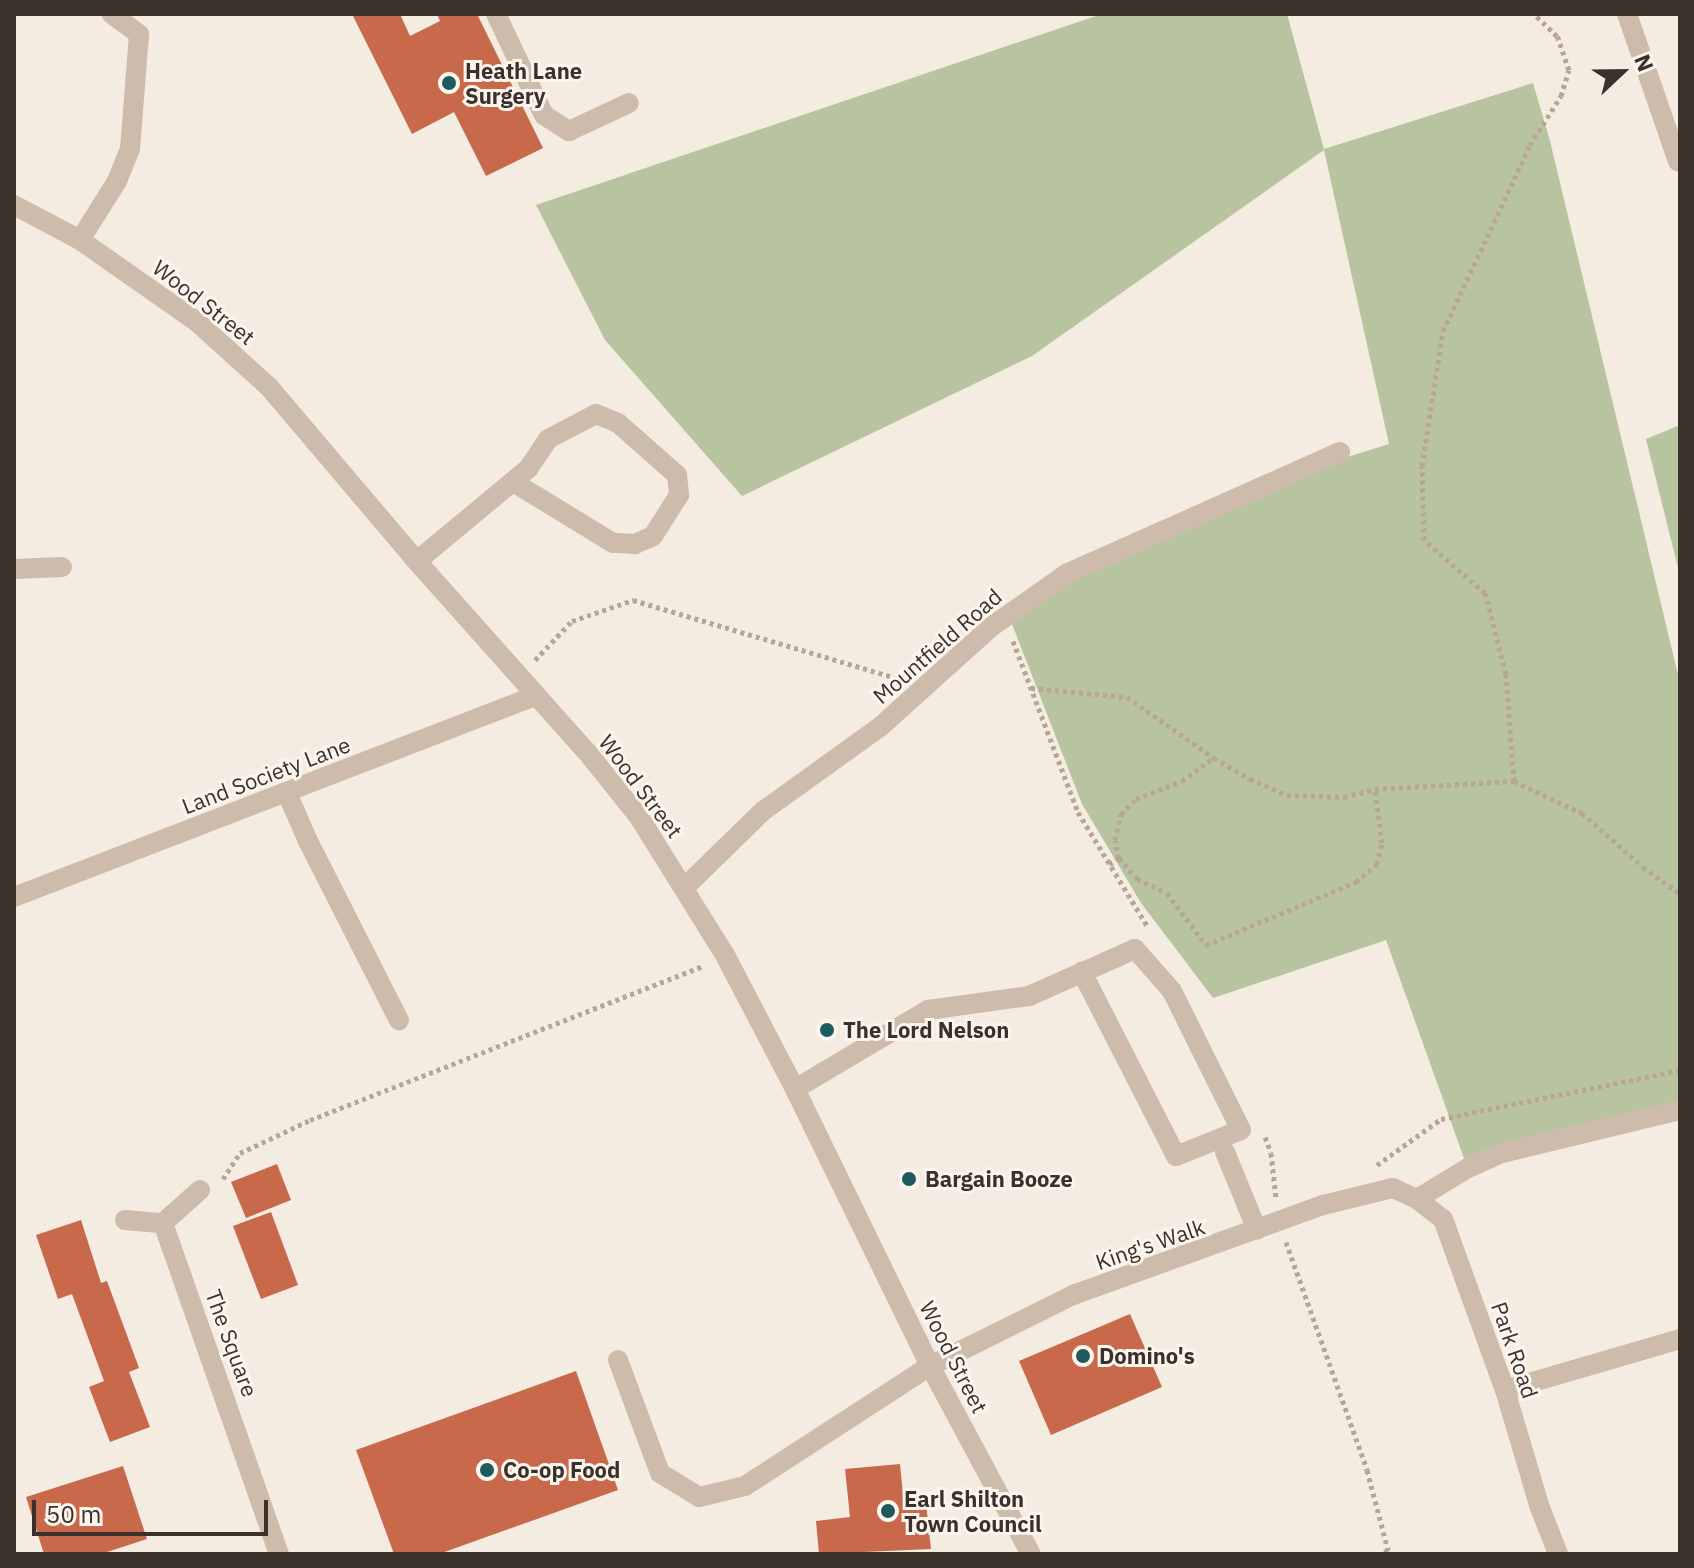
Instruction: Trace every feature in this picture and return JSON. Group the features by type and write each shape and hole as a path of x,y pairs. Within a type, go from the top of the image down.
{"street":[{"path":"111,14 139,34"},
{"path":"80,240 117,181 130,149 139,34 148,14"},
{"path":"496,14 544,115 569,131 629,103"},
{"path":"1631,15 1678,161"},
{"name":"Wood Street","path":"14,205 80,240 197,322 269,387 639,817 726,957 795,1089 930,1366 1031,1554"},
{"path":"417,561 528,469 548,439 596,414 618,423 677,475 679,495 653,536 635,544 613,543 513,482"},
{"name":"Mountfield Road","path":"685,887 763,811 880,727 991,627 1066,574 1340,452"},
{"path":"14,569 62,567"},
{"name":"Land Society Lane","path":"14,897 535,696"},
{"path":"287,793 399,1020"},
{"path":"795,1089 928,1010 1029,996 1082,972 1135,949 1172,991 1241,1130 1176,1156 1082,972"},
{"path":"1417,1199 1468,1168 1502,1153 1680,1110"},
{"path":"1225,1152 1257,1230"},
{"name":"King's Walk","path":"618,1360 660,1473 699,1497 745,1486 930,1366 1073,1295 1323,1205 1393,1188"},
{"name":"Park Road","path":"1393,1188 1417,1199 1443,1219 1505,1390 1539,1505 1558,1554"},
{"path":"125,1220 163,1223 200,1190"},
{"name":"The Square","path":"163,1223 256,1480 279,1554"},
{"path":"1505,1390 1680,1339"}],"path":[{"path":"1514,781 1506,674 1485,593 1424,540 1422,466 1443,331 1530,145 1561,96 1569,70 1557,36 1534,14"},
{"path":"518,677 572,621 633,600 925,686"},
{"path":"1031,688 1127,697 1214,758 1287,795 1344,797 1375,789 1514,781 1582,813 1643,867 1680,894"},
{"path":"1214,758 1182,781 1136,799 1121,814 1115,840 1119,858 1137,879 1167,893 1206,945 1356,882 1377,864 1382,843 1375,789"},
{"path":"1109,864 1119,858"},
{"path":"200,1190 217,1189 240,1153 310,1120 726,957"},
{"path":"1366,1173 1441,1119 1680,1070"}],"green space":[{"path":"1102,14 1287,14 1324,149 1533,83 1550,141 1680,683 1680,1103 1465,1161 1386,940 1213,998 1141,903 1082,804 1010,619 1068,580 1344,458 1389,444 1324,150 1032,356 742,496 605,340 536,205"},
{"path":"1680,425 1680,576 1646,439"}],"building":[{"name":"Heath Lane Surgery","path":"352,14 400,14 410,36 440,21 437,14 477,14 543,148 486,176 454,112 412,134"},
{"path":"277,1164 291,1200 246,1218 231,1182"},
{"path":"271,1212 298,1285 261,1299 233,1226"},
{"path":"81,1220 101,1283 107,1281 139,1368 129,1372 150,1427 110,1442 89,1387 104,1381 72,1294 58,1299 36,1235"},
{"path":"1130,1314 1162,1387 1051,1435 1019,1361"},
{"name":"Co-op Food","path":"576,1371 618,1490 439,1554 394,1554 356,1450"},
{"name":"Earl Shilton Town Council","path":"900,1464 904,1505 926,1503 931,1549 819,1554 816,1521 850,1517 845,1469"},
{"path":"123,1466 147,1539 101,1554 44,1554 26,1497"}],"place":[{"name":"Heath Lane Surgery","path":"449,83"},
{"name":"The Lord Nelson","path":"827,1030"},
{"name":"Bargain Booze","path":"909,1179"},
{"name":"Domino's","path":"1083,1356"},
{"name":"Co-op Food","path":"487,1470"},
{"name":"Earl Shilton Town Council","path":"888,1511"}]}
